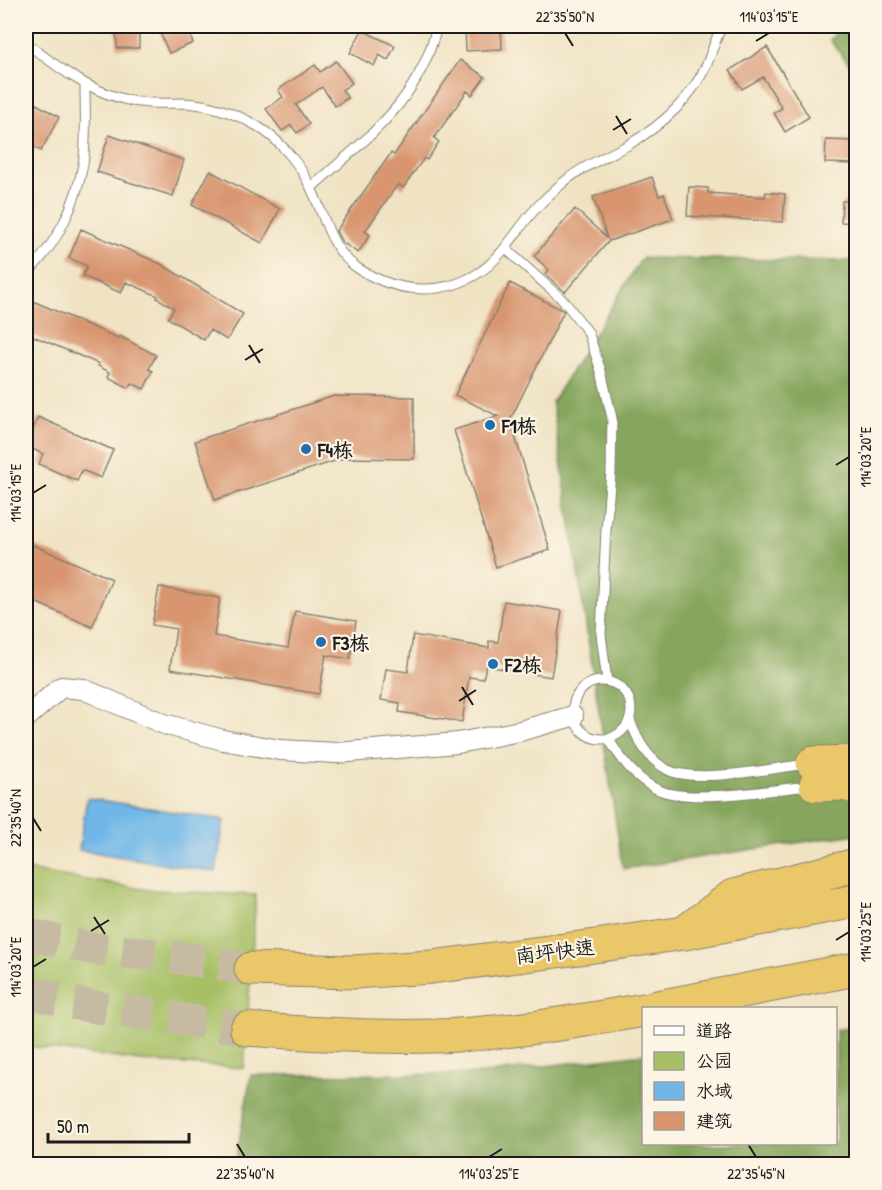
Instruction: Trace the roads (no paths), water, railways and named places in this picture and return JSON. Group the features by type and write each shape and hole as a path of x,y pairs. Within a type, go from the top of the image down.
{"highway":[{"path":"814,774 856,762"},
{"path":"814,774 856,787"},
{"path":"684,933 734,896 856,865"},
{"name":"南坪快速","path":"251,969 353,972 431,967 684,933 856,901"},
{"path":"658,1007 856,969"},
{"path":"248,1029 333,1036 436,1036 560,1025 642,1010"}],"street":[{"path":"26,718 61,687 83,688 164,724 223,740 280,750 337,753 458,743 520,731 573,716"}],"lane":[{"path":"311,188 400,105 428,57 437,26"},
{"path":"26,43 85,85 121,99 158,105 184,103 211,107 236,115 260,128 281,145 298,165 311,188 334,243 357,268 386,284 418,290 451,286 481,271 505,248 533,212 566,180 636,140 664,120 688,95 706,66 722,26"},
{"path":"26,274 58,234 74,200 83,163 85,85"},
{"path":"505,248 564,301 588,332 601,371 612,418 601,634 608,681"},
{"path":"630,720 617,735 608,738 590,737 582,732 573,716 575,698 588,684 608,681 617,685 629,700 630,720 637,739 650,757 669,771 691,776 814,774"},
{"path":"608,738 621,759 640,778 659,790 680,795 701,795 814,774"}],"water":[{"path":"87,798 224,820 216,872 79,850"}],"tunnel":[{"path":"26,934 89,948 174,957 251,969"},
{"path":"26,992 82,1005 247,1029"}],"place":[{"name":"F1栋","path":"490,425"},
{"name":"F4栋","path":"306,449"},
{"name":"F3栋","path":"321,642"},
{"name":"F2栋","path":"493,664"}]}
